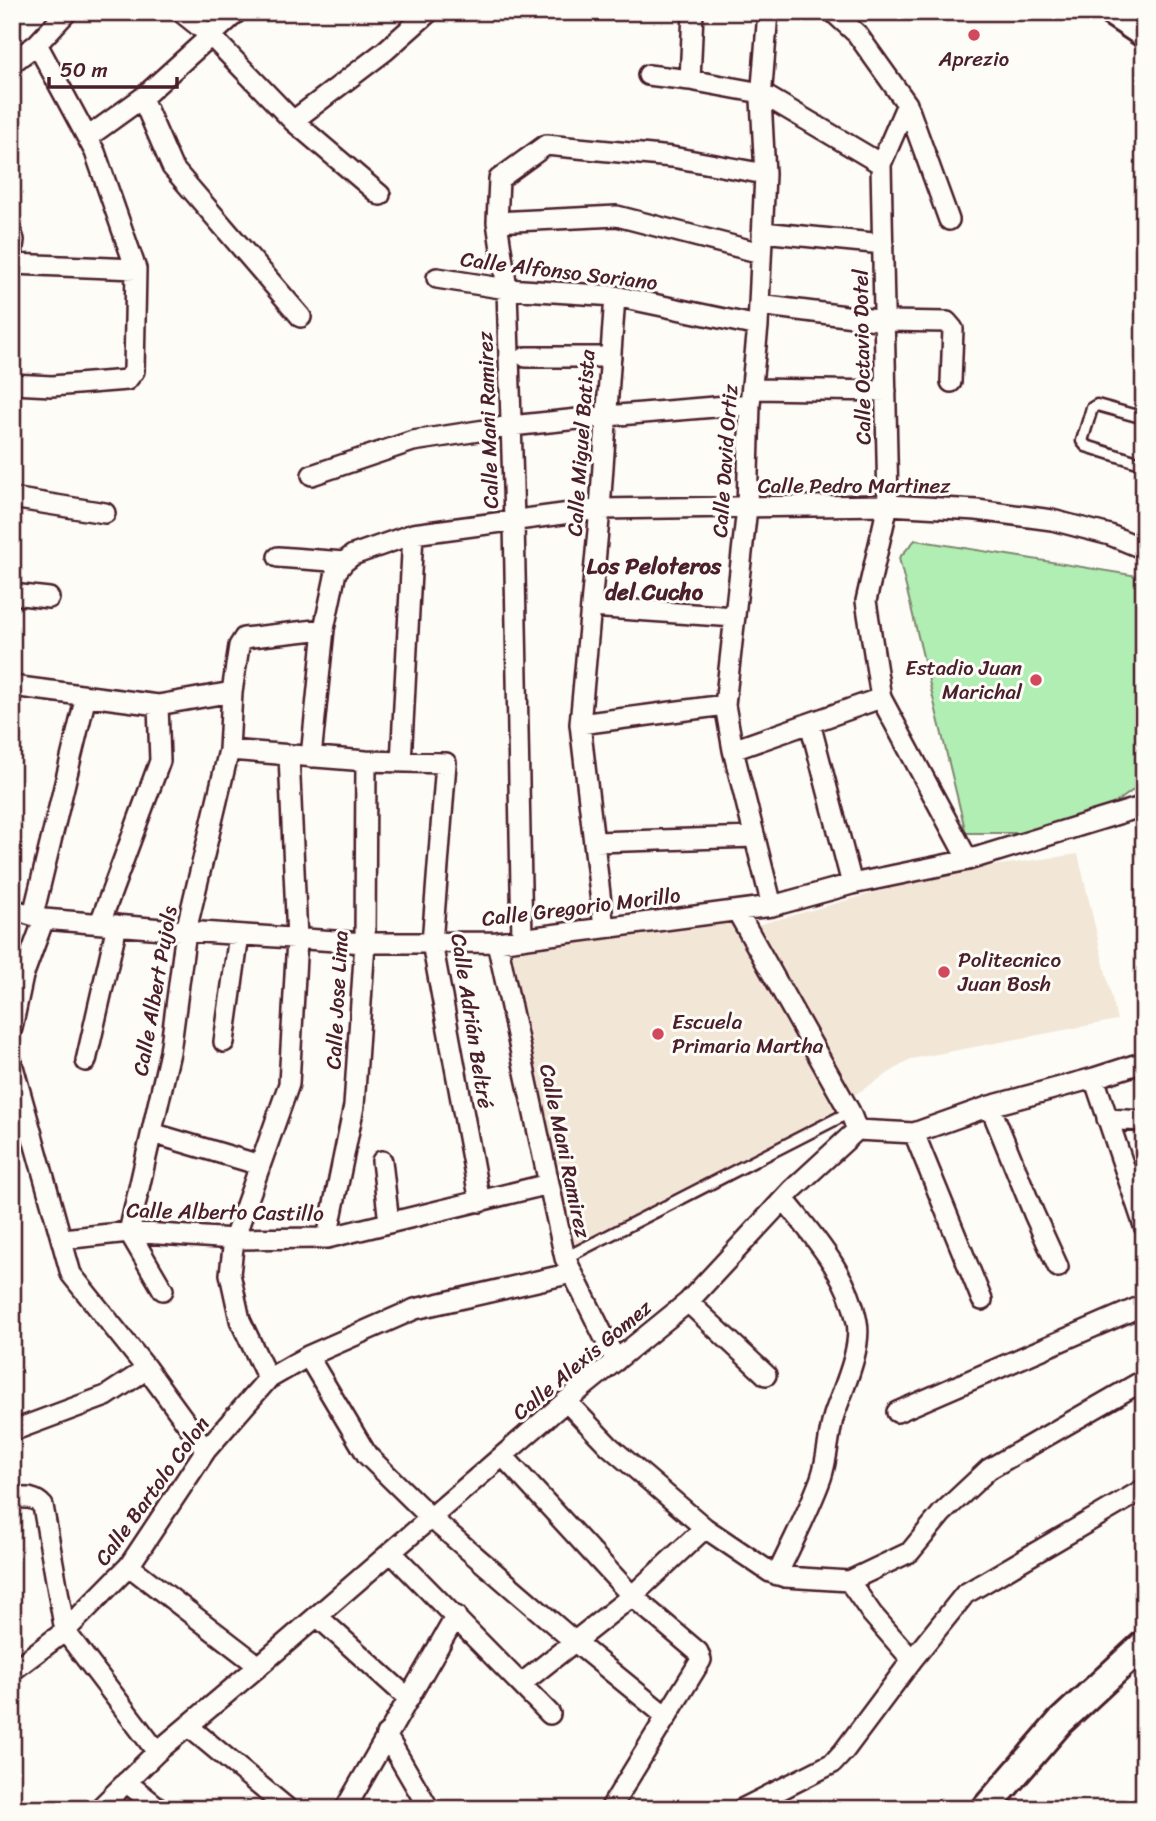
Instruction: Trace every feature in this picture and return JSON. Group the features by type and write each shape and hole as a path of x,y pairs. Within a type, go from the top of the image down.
{"street":[{"path":"12,63 37,44 67,12"},
{"path":"181,12 211,36 293,121 380,195"},
{"path":"88,136 142,98 237,12"},
{"path":"293,121 385,51 429,12"},
{"path":"690,80 693,12"},
{"name":"Calle David Ortiz","path":"768,12 761,93 765,174 747,508 725,705 733,750 772,906"},
{"path":"833,12 857,34 907,104 949,220"},
{"path":"1111,12 1144,34"},
{"path":"12,384 52,386 127,380 134,371 136,269 88,136 37,44"},
{"path":"648,75 761,93 881,164 907,104"},
{"path":"142,98 172,167 301,317"},
{"name":"Calle Mani Ramirez","path":"522,939 514,520 507,289 497,222 499,179 546,145 672,157 765,174"},
{"name":"Calle Octavio Dotel","path":"881,164 888,505 866,601 881,698 968,860"},
{"path":"497,222 617,216 761,253"},
{"path":"762,232 883,244"},
{"path":"12,234 12,256"},
{"path":"12,264 136,269"},
{"name":"Calle Alfonso Soriano","path":"437,278 507,289 615,296 758,327"},
{"name":"Calle Miguel Batista","path":"604,928 580,724 600,509 615,296"},
{"path":"759,305 885,321 947,322 953,329 951,382"},
{"path":"526,357 611,357"},
{"path":"312,475 413,441 511,426 751,397 886,391"},
{"path":"12,498 105,513"},
{"name":"Calle Pedro Martinez","path":"344,562 353,555 413,534 600,509 888,505 977,510 1052,520 1110,535 1144,550"},
{"path":"229,750 401,762 413,534"},
{"path":"278,557 344,562"},
{"path":"311,757 324,629 336,572 344,562"},
{"path":"12,594 49,598"},
{"path":"591,607 735,617"},
{"name":"Calle Albert Pujols","path":"129,1232 170,1052 186,931 229,750 232,692 239,646 244,638 324,629"},
{"path":"12,686 158,705 232,692"},
{"path":"12,1028 86,696"},
{"path":"733,750 881,698"},
{"path":"86,1061 102,997 108,924 160,761 158,705"},
{"path":"580,724 725,705"},
{"path":"810,723 852,884"},
{"path":"268,1379 240,1320 230,1274 234,1239 289,1084 297,939 289,755"},
{"name":"Calle Jose Lima","path":"327,1238 354,1106 365,943 366,761"},
{"name":"Calle Adrián Beltré","path":"401,762 446,763 432,943 480,1202"},
{"name":"Calle Gregorio Morillo","path":"12,909 38,917 297,939 365,943 497,942 772,906 852,884 968,860 1144,806"},
{"path":"595,842 755,837"},
{"path":"737,911 854,1121 915,1133 990,1106 1144,1062"},
{"path":"224,1042 239,935"},
{"name":"Calle Mani Ramirez","path":"497,942 569,1266 615,1361"},
{"path":"12,1063 71,1274 206,1450"},
{"path":"1094,1078 1144,1226"},
{"path":"990,1106 1058,1268"},
{"path":"1107,1119 1144,1121"},
{"name":"Calle Alexis Gomez","path":"99,1809 157,1752 566,1401 688,1302 854,1121"},
{"path":"152,1133 260,1165"},
{"path":"915,1133 982,1300"},
{"path":"382,1161 389,1223"},
{"name":"Calle Alberto Castillo","path":"63,1240 129,1232 234,1239 327,1238 549,1184"},
{"path":"777,1575 822,1476 833,1417 847,1380 857,1341 857,1324 834,1264 784,1199"},
{"path":"129,1232 163,1290"},
{"name":"Calle Bartolo Colon","path":"12,1671 65,1631 129,1566 206,1450 268,1379 309,1356 415,1309 569,1266"},
{"path":"688,1302 766,1375"},
{"path":"897,1412 1144,1306"},
{"path":"309,1356 367,1455 430,1518 667,1717"},
{"path":"12,1431 106,1396 147,1370"},
{"path":"566,1401 609,1446 705,1528 777,1575 849,1581 910,1552 943,1513 989,1469 1144,1380"},
{"path":"503,1456 632,1596 698,1652 701,1660 610,1809"},
{"path":"742,1809 833,1763 965,1594 1144,1489"},
{"path":"12,1498 33,1498 43,1506 65,1631 157,1752"},
{"path":"521,1684 632,1596 705,1528"},
{"path":"391,1552 550,1714"},
{"path":"129,1566 259,1666"},
{"path":"849,1581 872,1614 912,1660"},
{"path":"317,1616 409,1699"},
{"path":"345,1809 456,1616"},
{"path":"985,1809 1060,1722 1144,1644"},
{"path":"188,1726 288,1809"},
{"path":"386,1735 429,1809"},
{"path":"126,1782 160,1809"}],"lane":[{"path":"1144,418 1097,405 1092,408 1082,441 1086,446 1144,464"},
{"path":"569,1266 854,1121"}],"shaded area":[{"name":"Politecnico Juan Bosh","path":"1078,854 1117,1020 911,1059 851,1097 757,925 950,872"},
{"name":"Escuela Primaria Martha","path":"733,921 838,1114 571,1247 500,954"}],"green space":[{"name":"Estadio Juan Marichal","path":"915,540 1144,577 1144,782 1102,813 1025,833 966,833 899,558"}],"place":[{"name":"Aprezio","path":"974,35"},
{"name":"Estadio Juan Marichal","path":"1036,680"},
{"name":"Politecnico Juan Bosh","path":"944,972"},
{"name":"Escuela Primaria Martha","path":"658,1034"}],"district":[{"name":"Los Peloteros del Cucho","path":"654,579"}]}
